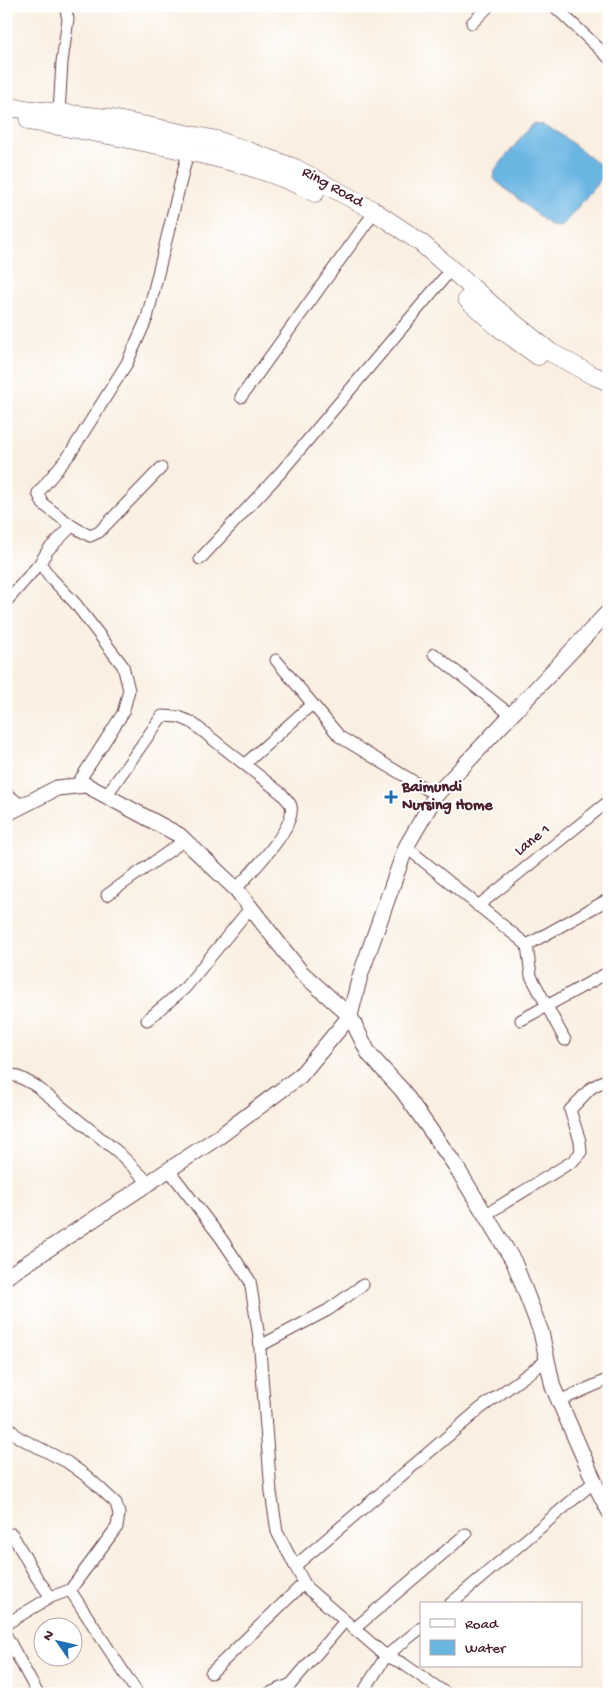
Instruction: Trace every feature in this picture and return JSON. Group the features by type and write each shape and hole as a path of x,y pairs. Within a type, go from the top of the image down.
{"main road":[{"name":"Ring Road","path":"6,108 108,118 217,140 295,168 371,209 420,242 499,311 550,352 592,376 609,382"},
{"name":"Ring Road","path":"6,118 108,134 213,157 294,181 368,221 418,255 498,327 549,364 609,394"}],"street":[{"path":"59,113 62,62 68,19 65,6"},
{"path":"472,23 489,6"},
{"path":"554,6 609,58"},
{"path":"161,468 99,532 90,536 72,526 43,504 38,493 70,454 127,363 147,318 188,152"},
{"path":"241,397 368,221"},
{"path":"200,559 281,472 444,278"},
{"path":"6,602 48,550 72,526"},
{"path":"40,562 75,603 123,666 129,690 122,713 76,786"},
{"path":"6,1277 220,1136 300,1076 350,1016 360,976 406,847 436,795 609,611"},
{"path":"434,654 511,715"},
{"path":"276,660 340,737 436,795"},
{"path":"245,764 312,704"},
{"path":"106,796 162,716 178,717 191,722 282,794 291,805 291,816 277,843 236,888"},
{"path":"6,814 57,788 86,785 179,835 236,888 301,972 350,1016 369,1054 402,1090 455,1165 514,1262 541,1332 553,1387 594,1482 609,1511"},
{"path":"6,793 22,806"},
{"name":"Lane 1","path":"478,906 609,801"},
{"path":"107,895 184,840"},
{"path":"406,847 527,945 530,976 565,1040"},
{"path":"527,945 609,899"},
{"path":"147,1020 185,988 250,907"},
{"path":"520,1020 609,972"},
{"path":"6,1072 36,1086 118,1152 149,1183"},
{"path":"485,1214 573,1161 581,1152 580,1141 570,1110 591,1088 609,1078"},
{"path":"169,1170 222,1238 250,1281 260,1346 271,1492 277,1532 304,1583 307,1588 386,1656 402,1663 447,1694"},
{"path":"260,1346 328,1310 363,1285"},
{"path":"295,1566 481,1408 547,1360"},
{"path":"559,1402 609,1379"},
{"path":"6,1422 18,1437 67,1462 89,1478 116,1503 119,1514 117,1526 111,1537 70,1590 51,1597 6,1624"},
{"path":"452,1602 594,1482"},
{"path":"6,1536 12,1534 37,1578 51,1597"},
{"path":"268,1694 291,1684 350,1625 466,1534"},
{"path":"211,1673 304,1583"},
{"path":"70,1590 138,1694"},
{"path":"362,1694 386,1656 420,1629"},
{"path":"6,1635 38,1694"}],"water":[{"path":"537,121 546,123 603,169 602,178 561,227 551,226 493,177 495,170 532,124"}],"place":[{"name":"Baimundi Nursing Home","path":"391,797"}]}
